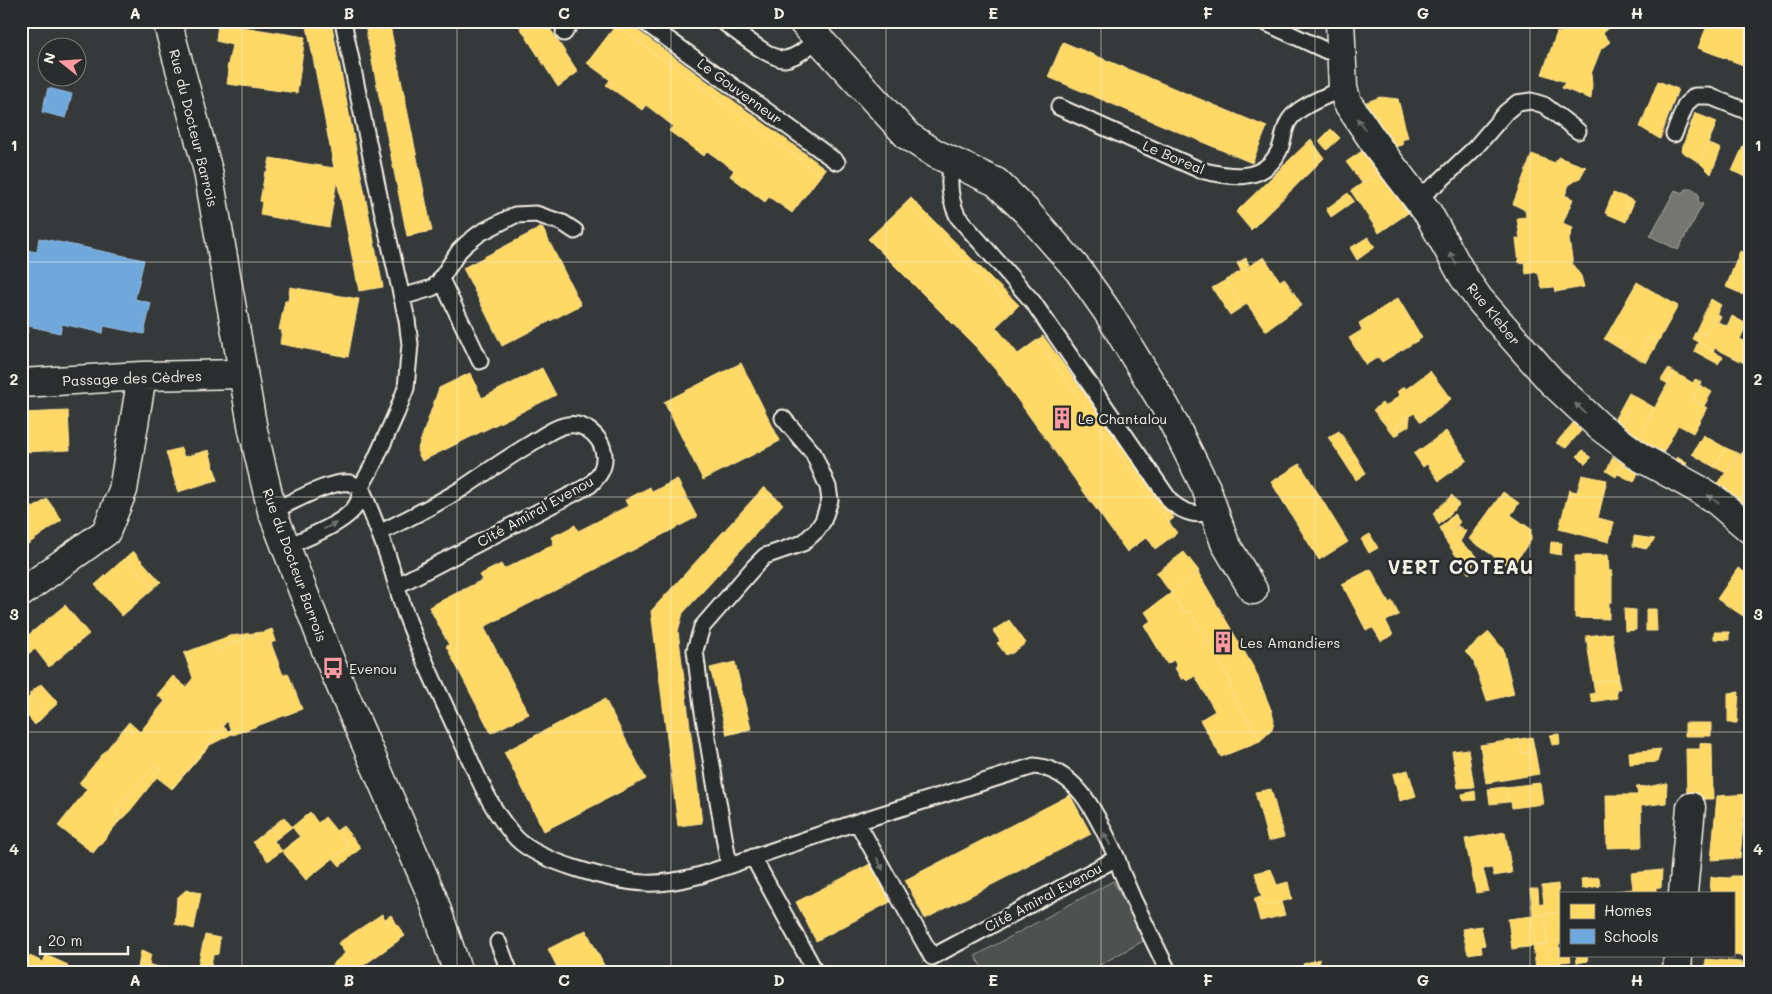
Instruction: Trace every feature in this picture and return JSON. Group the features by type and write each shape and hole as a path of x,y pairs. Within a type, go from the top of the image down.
{"street":[{"name":"Rue du Docteur Barrois","path":"167,21 208,171 253,430 272,511 333,668 432,896 458,973"},
{"name":"Rue Kleber","path":"1340,21 1343,88 1347,102 1428,213 1463,276 1479,299 1552,382 1599,426 1640,457 1710,497 1751,530"},
{"path":"810,30 908,136 924,148 996,182 1010,194 1079,271 1107,310 1166,408 1206,488 1225,543 1253,590"},
{"name":"Passage des Cèdres","path":"21,383 142,376 243,374"},
{"path":"21,593 106,532 124,490 142,376"},
{"path":"1684,892 1691,808"},
{"path":"1677,973 1678,956"}],"lane":[{"path":"286,547 340,521 358,503 361,487 386,438 406,388 410,344 402,297 343,21"},
{"name":"Le Gouverneur","path":"643,21 837,162"},
{"path":"722,21 767,53 780,59 792,57 810,30"},
{"path":"1262,21 1327,51 1341,54"},
{"name":"Le Boreal","path":"1059,107 1200,170 1218,174 1246,176 1260,171 1278,153 1286,124 1296,112 1343,88"},
{"path":"1674,134 1686,104 1695,96 1709,96 1751,113"},
{"path":"1417,199 1440,181 1475,148 1506,112 1517,104 1531,101 1544,105 1578,131"},
{"path":"952,162 950,190 953,207 958,217 1033,302 1171,502 1179,508 1193,513 1207,514 1213,510"},
{"path":"402,297 432,288 441,279 459,251 466,244 480,233 515,215 536,214 563,223 575,231"},
{"path":"441,279 480,361"},
{"path":"729,866 695,650 702,627 755,566 765,556 803,543 817,530 823,520 830,500 828,487 813,453 783,418"},
{"name":"Cité Amiral Evenou","path":"379,533 449,496 563,426 572,424 582,426 598,438 603,448 603,468 598,477 590,484 398,585"},
{"path":"272,511 318,489 338,483 350,483 361,487"},
{"name":"Cité Amiral Evenou","path":"361,487 398,585 411,629 473,767 497,815 518,840 538,854 564,865 644,883 682,880 857,822 1034,766 1045,767 1061,774 1081,792 1117,858 932,957 857,822"},
{"path":"753,857 816,973"},
{"path":"1117,858 1127,885 1169,973"},
{"path":"498,942 510,973"}],"shaded area":[{"path":"1686,189 1694,189 1699,195 1698,201 1703,204 1678,250 1650,236 1675,190 1683,193"},
{"path":"1113,881 1145,940 1085,973 985,973 975,956"}],"building: Homes":[{"path":"306,21 331,21 383,287 359,291 337,180 329,227 260,215 262,202 260,201 265,172 267,172 270,158 334,168"},
{"path":"364,21 389,21 432,231 407,236"},
{"path":"516,21 545,21 578,72 558,87"},
{"path":"619,21 625,21 826,169 821,175 616,25"},
{"path":"1565,21 1618,21 1603,33 1610,42 1601,49 1591,74 1591,99 1562,88 1565,82 1542,74 1557,32 1560,33"},
{"path":"1709,21 1751,21 1751,68 1698,48"},
{"path":"218,23 305,37 297,93 227,84 229,70 227,69 232,45 216,41"},
{"path":"616,25 821,175 792,213 769,197 765,202 730,176 734,170 707,151 704,156 669,131 673,126 646,105 642,110 606,85 610,80 587,63"},
{"path":"1063,42 1267,127 1252,163 1048,77"},
{"path":"1658,81 1678,89 1660,139 1640,127"},
{"path":"1380,97 1398,99 1408,138 1402,140 1403,145 1389,148 1359,105"},
{"path":"1695,113 1717,122 1700,163 1681,151"},
{"path":"1331,129 1340,138 1327,150 1319,141"},
{"path":"1311,139 1324,158 1251,230 1236,212"},
{"path":"1745,142 1751,145 1751,179 1732,171"},
{"path":"1708,143 1721,149 1711,174 1700,163"},
{"path":"1365,149 1381,170 1362,183 1346,162"},
{"path":"1532,154 1555,163 1558,157 1586,167 1580,178 1569,185 1565,195 1573,199 1563,223 1573,228 1569,239 1573,265 1581,276 1584,287 1555,292 1554,287 1542,288 1538,272 1526,274 1524,262 1519,263 1516,239 1520,239 1517,218 1526,217 1525,210 1513,204"},
{"path":"1381,170 1411,211 1379,233 1351,191"},
{"path":"1348,193 1354,201 1331,217 1326,209"},
{"path":"1613,193 1628,198 1625,207 1631,209 1626,222 1605,213"},
{"path":"911,198 1019,305 1014,310 906,203"},
{"path":"1628,198 1634,202 1631,209 1625,207"},
{"name":"Le Chantalou","path":"906,203 1014,310 996,327 1018,354 1037,340 1177,533 1155,549 1147,537 1127,552 999,374 976,347 868,239"},
{"path":"542,227 581,305 502,346 463,268"},
{"path":"1368,237 1375,247 1357,260 1350,248"},
{"path":"1740,251 1751,256 1751,298 1726,287"},
{"path":"1264,257 1280,281 1284,278 1302,305 1266,331 1247,304 1242,307 1226,280"},
{"path":"1246,258 1249,265 1241,271 1237,263"},
{"path":"1226,280 1242,307 1230,315 1212,288"},
{"path":"1637,282 1678,306 1658,342 1649,336 1637,358 1622,350 1627,343 1608,333"},
{"path":"290,287 359,299 348,357 280,344 282,330 279,330 285,301 288,301"},
{"path":"1398,298 1422,338 1382,362 1378,357 1366,365 1349,338 1362,330 1359,323"},
{"path":"1711,299 1721,305 1706,335 1700,332 1696,341 1692,339"},
{"path":"1716,314 1721,316 1718,322 1727,326 1732,316 1747,324 1740,339 1751,344 1751,355 1746,364 1715,348 1713,351 1696,341 1700,332 1706,335"},
{"path":"1608,333 1627,343 1622,350 1604,339"},
{"path":"1043,336 1174,518 1169,522 1037,340"},
{"path":"1649,336 1658,342 1646,363 1637,358"},
{"path":"1698,342 1723,357 1718,364 1694,351"},
{"path":"741,363 780,441 703,480 664,402"},
{"path":"542,368 556,395 422,461 417,451 439,388 470,373 482,398"},
{"path":"1668,369 1674,372 1668,384 1661,380"},
{"path":"1430,371 1451,399 1421,422 1414,413 1396,427 1400,433 1395,437 1373,410 1382,403 1385,407 1400,395 1397,392 1404,386 1406,389"},
{"path":"1674,372 1693,383 1695,379 1701,382 1692,399 1707,408 1693,433 1678,425 1661,457 1636,442"},
{"path":"1700,385 1712,392 1704,406 1692,399"},
{"path":"1629,393 1655,408 1636,442 1620,426 1629,410 1622,406"},
{"path":"1622,406 1629,410 1620,426 1614,420"},
{"path":"68,411 70,450 21,452 21,413"},
{"path":"1410,416 1409,426 1399,432 1396,427"},
{"path":"1573,423 1581,431 1566,448 1556,443"},
{"path":"1339,431 1356,456 1345,463 1328,437"},
{"path":"1446,431 1467,460 1439,481 1427,464 1423,467 1414,454"},
{"path":"1703,435 1726,448 1714,467 1692,454"},
{"path":"1751,442 1751,506 1747,511 1714,487"},
{"path":"181,448 184,457 209,450 214,468 204,471 207,483 178,492 166,452"},
{"path":"1726,448 1740,454 1726,473 1714,467"},
{"path":"1583,450 1591,458 1585,464 1577,456"},
{"path":"1356,456 1366,473 1356,480 1345,463"},
{"path":"1613,457 1623,463 1616,477 1606,471"},
{"path":"1677,457 1687,463 1683,469 1673,463"},
{"path":"1623,463 1639,471 1634,482 1618,474"},
{"path":"1300,464 1348,542 1319,560 1271,482"},
{"path":"214,468 218,480 207,483 204,471"},
{"path":"1582,475 1607,480 1598,518 1614,522 1609,542 1559,529 1569,490 1577,492"},
{"path":"677,479 697,517 484,627 529,714 491,733 446,646 449,645 429,607 482,580 479,575 501,564 504,569 554,544 551,537 575,525 578,531 628,506 625,500 650,487 652,492"},
{"path":"764,487 783,504 683,613 678,631 702,823 678,826 651,611"},
{"path":"1503,492 1519,503 1511,515 1531,529 1531,540 1511,568 1469,539"},
{"path":"1452,495 1459,505 1439,525 1433,513"},
{"path":"47,499 62,520 21,549 21,504 27,500 33,508"},
{"path":"1454,514 1460,522 1445,540 1440,528"},
{"path":"1458,526 1466,531 1460,542 1477,556 1469,574 1445,540"},
{"path":"1370,534 1378,548 1369,553 1361,539"},
{"path":"1634,536 1655,539 1646,549 1633,546"},
{"path":"1551,542 1562,543 1561,555 1550,553"},
{"path":"133,551 161,582 154,588 126,557"},
{"path":"1184,552 1199,571 1171,593 1156,573"},
{"path":"1608,555 1609,571 1612,571 1612,602 1609,602 1609,619 1575,618 1575,556"},
{"path":"126,557 154,588 122,616 95,585"},
{"path":"1738,568 1751,576 1751,621 1717,599"},
{"path":"1371,569 1389,603 1392,601 1399,615 1386,621 1393,635 1381,641 1373,628 1366,630 1342,584"},
{"name":"Les Amandiers","path":"1198,572 1255,670 1272,712 1274,721 1272,730 1260,741 1228,686 1232,684 1189,610 1184,613 1171,593"},
{"path":"1171,593 1184,613 1189,610 1232,684 1228,686 1260,741 1221,757 1200,720 1215,711 1195,676 1187,681 1184,678 1182,680 1175,668 1177,667 1174,660 1167,664 1144,625 1151,621 1145,612"},
{"path":"65,605 89,634 49,667 35,649 28,654 21,646 21,641"},
{"path":"1624,609 1636,610 1636,630 1625,631"},
{"path":"1646,609 1656,609 1657,631 1646,631"},
{"path":"1009,620 1026,643 1011,654 1006,655 997,643 1000,641 993,631"},
{"path":"272,629 276,641 271,643 283,675 288,673 302,709 233,735 227,721 172,789 154,775 160,768 155,764 115,812 122,818 93,853 58,826 87,789 79,783 129,722 140,732 165,701 157,695 173,676 186,687 193,678 184,653 213,642 216,650"},
{"path":"262,632 216,650 213,642 230,636"},
{"path":"1489,632 1503,649 1514,694 1487,701 1473,660 1465,652"},
{"path":"1714,632 1729,632 1729,640 1714,639"},
{"path":"1612,633 1619,679 1593,682 1586,636"},
{"path":"735,662 751,729 727,735 710,668"},
{"path":"1618,679 1620,689 1616,689 1617,698 1592,702 1590,694 1595,693 1593,682"},
{"path":"41,684 58,703 46,714 29,694"},
{"path":"1739,692 1737,723 1728,723 1728,693"},
{"path":"30,696 46,714 35,725 21,708 21,704"},
{"path":"605,699 646,779 544,831 504,752"},
{"path":"1685,723 1711,723 1711,736 1685,736"},
{"path":"223,726 228,731 231,730 232,734 210,745 172,789"},
{"path":"1559,734 1560,744 1552,745 1550,735"},
{"path":"1532,737 1535,752 1522,753 1520,739"},
{"path":"1520,739 1522,753 1535,752 1539,774 1486,783 1480,745"},
{"path":"1700,743 1712,744 1713,799 1687,799 1686,749 1700,749"},
{"path":"1468,749 1474,787 1458,788 1452,751"},
{"path":"1661,749 1657,762 1630,764 1629,752"},
{"path":"155,764 160,768 154,775 157,777 126,816 117,823 122,818 115,812"},
{"path":"1408,770 1416,796 1400,801 1393,774"},
{"path":"1540,783 1543,804 1512,808 1511,802 1508,802 1505,787"},
{"path":"1667,783 1666,803 1641,806 1642,847 1607,848 1606,795 1638,795 1636,786 1647,787"},
{"path":"1505,787 1508,802 1490,804 1488,789"},
{"path":"1271,789 1284,837 1268,841 1255,792"},
{"path":"1475,791 1476,800 1463,801 1462,794"},
{"path":"1751,794 1751,816 1744,817 1740,858 1711,860 1717,796"},
{"path":"1070,795 1091,834 925,919 905,880"},
{"path":"310,812 318,823 325,817 349,846 306,880 282,851 300,837 292,827"},
{"path":"284,817 292,827 274,841 282,851 268,861 253,842"},
{"path":"343,826 361,848 340,866 333,858 349,846 336,831"},
{"path":"1505,832 1512,873 1494,876 1492,868 1483,869 1489,891 1476,893 1465,839"},
{"path":"872,863 892,901 816,941 796,902"},
{"path":"1271,869 1277,885 1288,882 1292,899 1264,906 1255,873"},
{"path":"1662,870 1661,888 1656,887 1656,892 1616,892 1633,889 1631,873"},
{"path":"1746,873 1751,873 1751,957 1734,955 1734,892 1710,892 1711,877 1731,878 1731,876 1746,876"},
{"path":"1599,877 1600,886 1582,889 1581,879"},
{"path":"1558,884 1560,912 1533,916 1530,889 1538,889 1539,904 1544,904 1542,886"},
{"path":"186,890 201,893 194,929 175,924 177,898"},
{"path":"1261,897 1264,906 1281,902 1285,915 1260,921 1254,899"},
{"path":"1560,912 1560,944 1559,948 1548,950 1550,967 1536,969 1533,946 1548,944 1545,914"},
{"path":"382,914 388,924 394,920 405,936 357,970 359,973 323,973 345,953 338,943"},
{"path":"1545,914 1548,944 1536,946 1533,916"},
{"path":"391,915 394,920 388,924 385,919"},
{"path":"1533,916 1536,946 1512,949 1508,919"},
{"path":"1481,926 1485,945 1481,946 1482,952 1468,954 1462,929"},
{"path":"586,930 608,973 560,973 548,949"},
{"path":"205,935 220,938 218,954 213,955 211,973 196,973"},
{"path":"1559,948 1561,965 1550,967 1548,950"},
{"path":"141,951 151,954 149,964 139,962"},
{"path":"21,952 43,962 46,955 68,965 65,973 21,973"},
{"path":"1560,956 1570,956 1571,961 1561,962"},
{"path":"1576,956 1587,956 1588,961 1577,963"},
{"path":"1319,959 1322,973 1305,973 1303,964"},
{"path":"1706,959 1751,963 1751,973 1705,973"},
{"path":"139,962 171,970 170,973 137,973"},
{"path":"1615,967 1616,973 1572,973"}],"building: Schools":[{"path":"48,88 72,94 66,118 42,112"},
{"path":"39,238 144,260 135,299 151,303 144,334 104,326 103,333 62,324 60,333 29,326 27,334 21,333 21,249 37,252"}],"place":[{"name":"Le Chantalou","path":"1062,418"},
{"name":"Les Amandiers","path":"1223,642"},
{"name":"Evenou","path":"333,668"}],"district":[{"name":"VERT COTEAU","path":"1461,566"}]}
